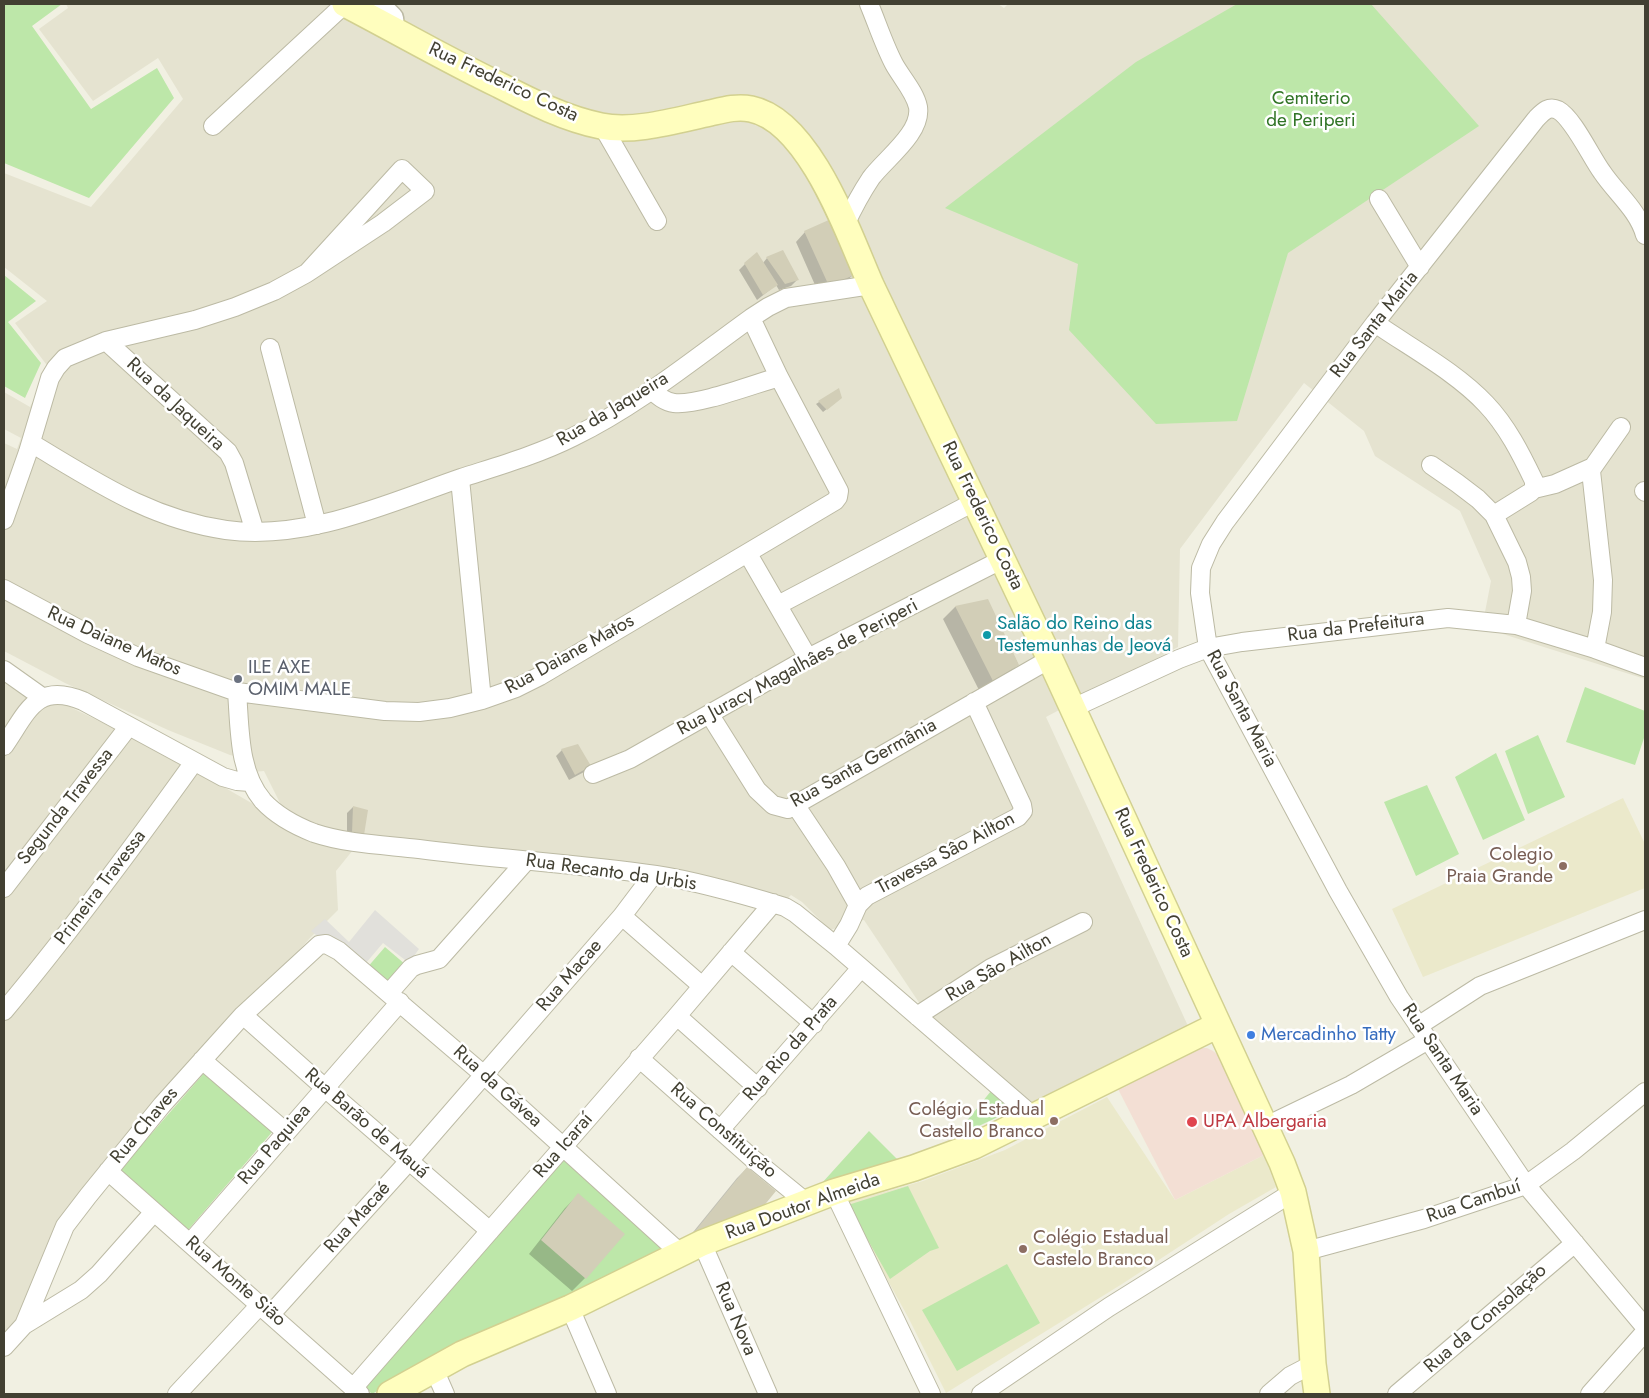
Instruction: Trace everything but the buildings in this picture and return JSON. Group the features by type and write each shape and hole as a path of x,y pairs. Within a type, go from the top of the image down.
{"main road":[{"name":"Rua Frederico Costa","path":"345,4 466,69 518,95 567,116 603,127 622,128 641,127 734,108 751,109 765,114 793,135 807,151 845,225 871,285 1003,559 1266,1126 1293,1192 1306,1251 1313,1364 1317,1394"},
{"name":"Rua Doutor Almeida","path":"390,1394 462,1354 570,1308 702,1243 834,1192 906,1171 974,1146 1218,1024"}],"street":[{"path":"212,126 345,4"},
{"path":"378,4 392,18 393,29"},
{"path":"845,225 856,202 872,177 900,146 914,127 918,114 914,97 893,62 869,4"},
{"name":"Rua Santa Maria","path":"1645,235 1643,226 1602,173 1570,122 1558,110 1552,108 1545,110 1375,323 1225,522 1211,544 1201,568 1200,592 1208,648 1338,891 1399,996 1526,1185 1645,1327"},
{"path":"603,127 657,221"},
{"path":"4,520 31,443 50,378 65,358 106,341 195,320 274,291 307,273 383,223 425,191 402,169 307,273"},
{"path":"1379,199 1420,267"},
{"name":"Rua da Jaqueira","path":"31,443 110,490 154,512 226,530 255,532 318,525 357,514 535,454 574,437 651,390 751,318 786,298 871,285"},
{"name":"Rua Daiane Matos","path":"4,590 88,634 138,657 237,692 385,711 419,712 450,708 482,700 516,688 540,676 748,554 835,501 840,494 779,377 751,318"},
{"path":"1375,323 1461,381 1486,404 1505,427 1520,453 1534,481 1534,489"},
{"name":"Rua da Jaqueira","path":"106,341 228,452 234,463 255,532"},
{"path":"270,348 318,525"},
{"path":"651,390 665,401 684,403 779,377"},
{"path":"1595,649 1602,612 1604,580 1592,472 1593,467 1621,427"},
{"path":"1431,465 1478,499 1494,515 1517,562 1521,578 1522,591 1516,625"},
{"path":"1494,515 1534,489 1555,484 1593,467"},
{"path":"460,478 482,700"},
{"path":"778,605 974,502"},
{"path":"748,554 808,658"},
{"name":"Rua Juracy Magalhâes de Periperi","path":"593,774 630,759 808,658 1003,559"},
{"name":"Rua da Prefeitura","path":"1073,708 1179,659 1208,648 1448,618 1516,625 1595,649 1645,667"},
{"name":"Rua Santa Germânia","path":"710,714 762,795 773,805 788,809 1050,660"},
{"path":"4,670 41,698"},
{"name":"Rua Recanto da Urbis","path":"237,692 243,754 250,782 264,802 276,813 302,828 351,841 667,876 785,906 836,946 1033,1116"},
{"path":"4,746 33,704 41,698 61,695 76,698 230,780 250,782"},
{"name":"Travessa Sâo Ailton","path":"836,946 847,930 858,905 875,892 1018,817 1023,811 1022,805 974,702"},
{"name":"Segunda Travessa","path":"4,888 129,726"},
{"name":"Primeira Travessa","path":"4,1011 40,968 145,831 194,762"},
{"path":"796,806 836,866 858,905"},
{"name":"Rua Paquiea","path":"190,1242 325,1088 395,998 411,968 439,959 526,861"},
{"name":"Rua Macae","path":"484,1075 622,916 653,875"},
{"name":"Rua Icaraí","path":"357,1390 490,1231 773,903"},
{"path":"622,916 702,986"},
{"path":"1418,1026 1480,986 1645,920"},
{"name":"Rua Sâo Ailton","path":"917,1016 991,968 1083,922"},
{"name":"Rua Chaves","path":"4,1347 24,1325 65,1226 108,1171 202,1060 243,1016 319,945 333,946"},
{"name":"Rua da Gávea","path":"333,946 484,1075 680,1253"},
{"path":"731,952 814,1024"},
{"name":"Rua Rio da Prata","path":"720,1130 861,968"},
{"name":"Rua Barão de Mauá","path":"243,1016 490,1231"},
{"path":"677,1016 758,1088"},
{"path":"1266,1126 1351,1085 1428,1040"},
{"name":"Rua Constituição","path":"639,1058 720,1130 807,1203"},
{"path":"202,1060 286,1132"},
{"name":"Rua Macaé","path":"178,1394 266,1309 409,1161 484,1075"},
{"name":"Rua Cambuí","path":"1306,1251 1424,1219 1526,1185 1573,1151 1645,1092"},
{"name":"Rua Monte Sião","path":"108,1171 357,1390"},
{"path":"834,1192 931,1394"},
{"path":"981,1394 1109,1307 1293,1192"},
{"path":"24,1325 81,1290 99,1274 154,1212"},
{"name":"Rua Nova","path":"702,1243 768,1394"},
{"name":"Rua da Consolação","path":"1397,1394 1575,1243"},
{"path":"570,1308 607,1394"},
{"path":"1590,1394 1645,1332"},
{"path":"1269,1394 1290,1376 1313,1364"},
{"path":"434,1369 445,1394"}],"shaded area":[{"path":"66,4 998,4 1004,8 1008,4 1645,4 1645,679 1465,622 1485,612 1491,581 1460,511 1375,456 1364,431 1304,383 1180,549 1178,647 1046,717 1188,1026 1036,1109 945,1029 920,1004 864,920 830,930 802,902 791,895 787,899 329,831 304,824 283,809 264,771 253,772 251,760 230,755 168,730 65,683 4,651 4,443 17,449 21,438 4,429 4,392 30,407 49,368 15,323 47,301 4,267 4,173 91,207 183,99 158,58 93,101 39,29 68,8"},
{"path":"4,675 163,752 300,831 353,850 336,871 338,910 309,939 63,1221 22,1322 4,1342"},
{"name":"Colegio Praia Grande","path":"1623,798 1645,844 1645,888 1423,977 1392,909"},
{"path":"375,910 419,949 409,963 383,943 360,970 311,931 325,919 349,942"},
{"name":"UPA Albergaria","path":"1200,1048 1207,1048 1213,1051 1224,1064 1264,1155 1175,1200 1118,1089"},
{"name":"Colégio Estadual Castelo Branco","path":"1107,1097 1175,1200 1264,1155 1276,1187 1229,1214 1122,1284 946,1393 908,1317 845,1203 923,1181 1005,1150"}],"green space":[{"path":"4,4 62,4 32,26 91,109 157,68 174,98 89,198 4,163"},
{"name":"Cemiterio de Periperi","path":"1237,4 1371,4 1479,126 1288,253 1237,421 1156,424 1069,330 1078,264 945,208 1136,62"},
{"path":"4,275 36,301 8,322 41,363 25,398 4,386"},
{"path":"1585,687 1645,711 1645,735 1635,765 1566,742"},
{"path":"1538,735 1565,797 1528,814 1505,751"},
{"path":"1496,753 1525,820 1483,840 1455,777"},
{"path":"1427,785 1459,854 1416,876 1384,802"},
{"path":"385,947 406,965 390,987 366,969"},
{"path":"205,1072 273,1131 188,1230 119,1171"},
{"path":"991,1091 1013,1110 953,1138"},
{"path":"869,1131 898,1160 812,1194"},
{"path":"562,1157 670,1249 417,1368 372,1394 363,1385"},
{"path":"908,1186 939,1248 930,1251 890,1279 848,1205"},
{"path":"1007,1264 1040,1323 957,1371 922,1310"}],"place":[{"name":"Salão do Reino das Testemunhas de Jeová","path":"987,635"},
{"name":"ILE AXE OMIM MALE","path":"238,679"},
{"name":"Colegio Praia Grande","path":"1563,866"},
{"name":"Mercadinho Tatty","path":"1251,1035"},
{"name":"Colégio Estadual Castello Branco","path":"1054,1121"},
{"name":"UPA Albergaria","path":"1192,1122"},
{"name":"Colégio Estadual Castelo Branco","path":"1023,1249"}]}
